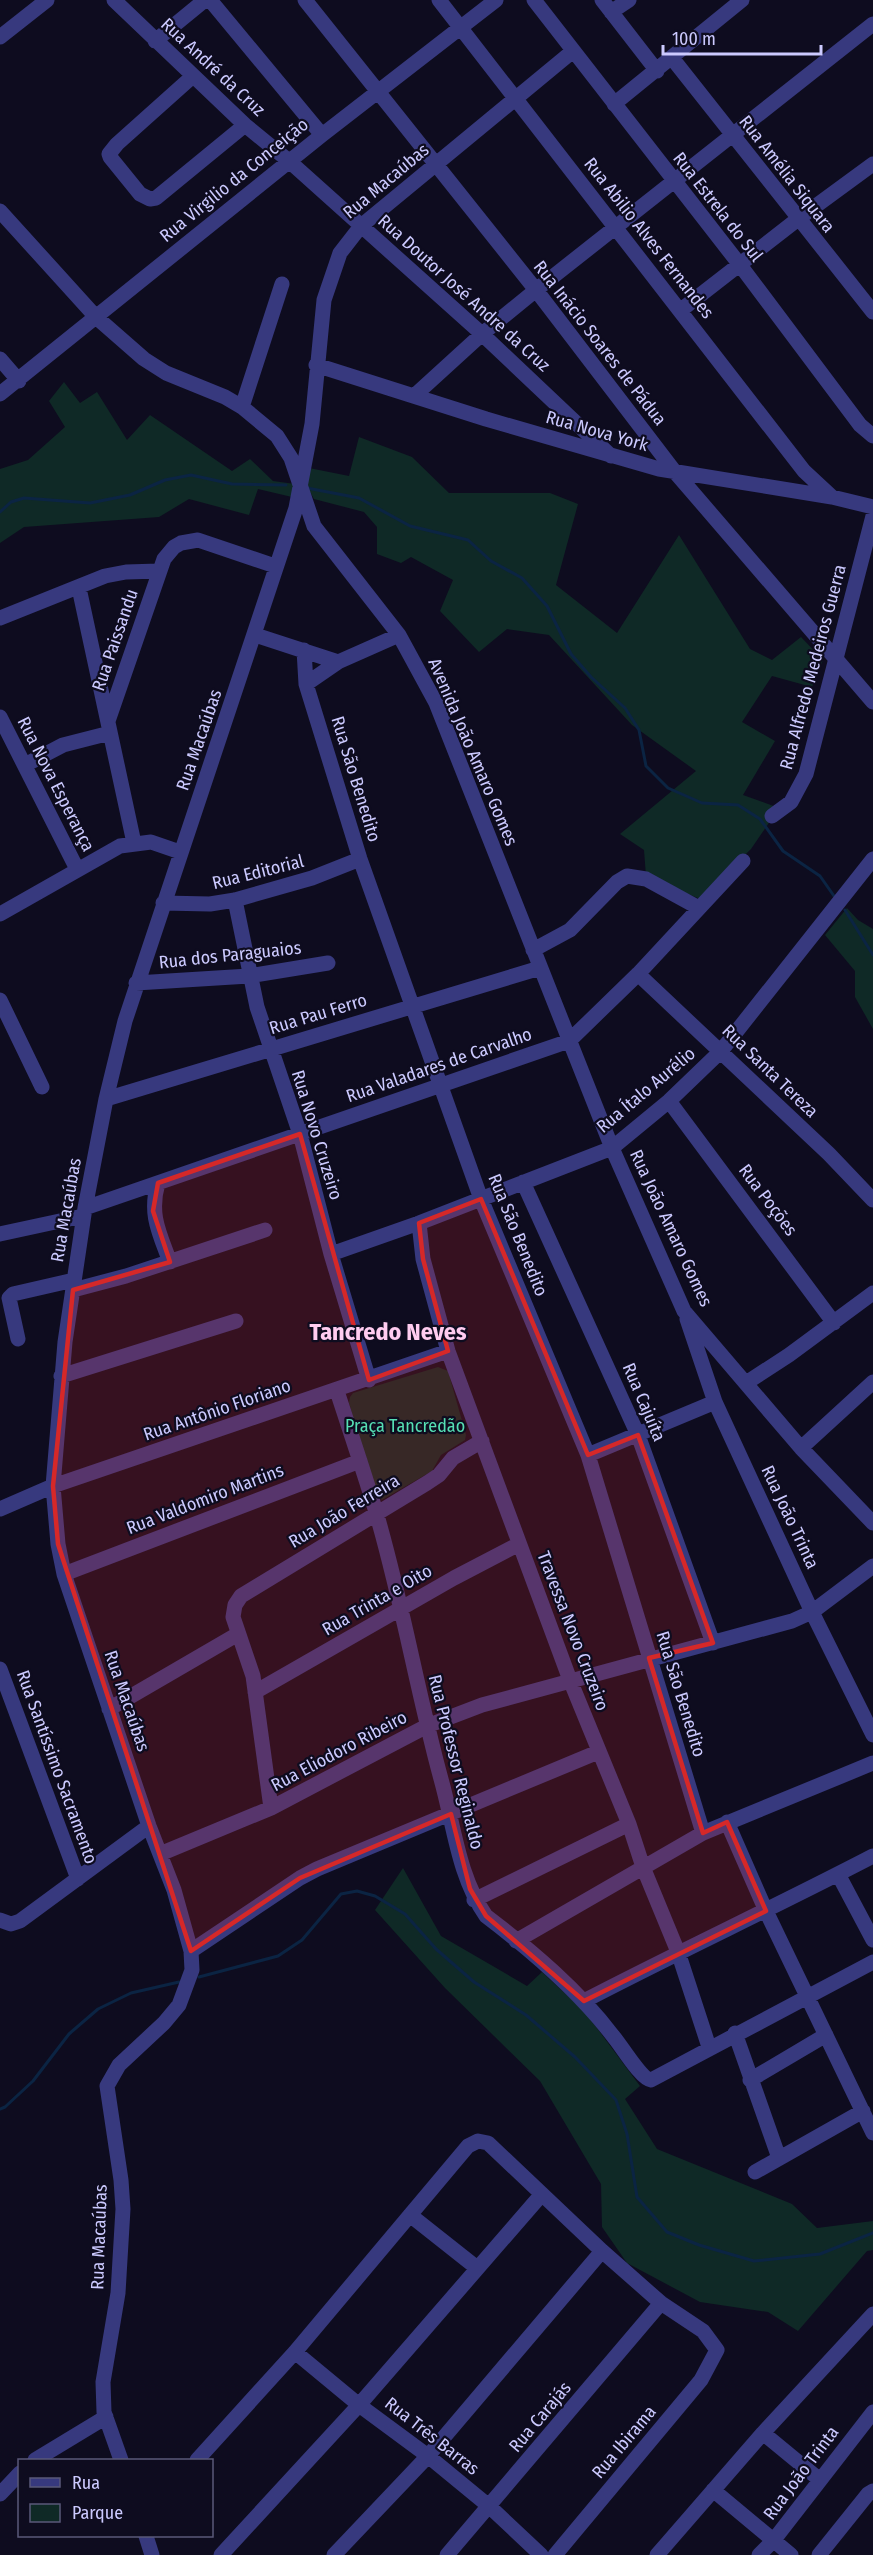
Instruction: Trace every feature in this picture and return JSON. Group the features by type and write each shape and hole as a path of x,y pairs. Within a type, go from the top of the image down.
{"street":[{"path":"0,37 47,0"},
{"name":"Rua André da Cruz","path":"114,0 245,125 289,161"},
{"path":"155,41 205,0"},
{"path":"210,0 322,135"},
{"name":"Rua Inácio Soares de Pádua","path":"304,0 536,290 675,472 873,702"},
{"name":"Rua Abilio Alves Fernandes","path":"439,0 804,471 832,497"},
{"name":"Rua Virgilio da Conceição","path":"0,394 377,91 496,0"},
{"name":"Rua Estrela do Sul","path":"534,0 673,182 740,265 855,419 873,436"},
{"path":"629,0 606,6 657,71"},
{"path":"614,104 742,0"},
{"path":"414,396 482,334 731,134 870,32"},
{"name":"Rua Macaúbas","path":"121,2459 106,2416 103,2382 118,2293 123,2209 107,2086 119,2065 164,2023 179,2005 192,1970 191,1951 174,1890 149,1826 109,1709 64,1574 58,1544 54,1486 61,1376 84,1212 106,1099 136,983 296,508 312,424 324,300 332,271 340,253 361,226 573,51"},
{"name":"Rua Amélia Siquara","path":"672,58 873,312"},
{"path":"193,76 114,147 110,157 140,194 150,199 156,198 245,125"},
{"name":"Rua Doutor José Andre da Cruz","path":"289,161 482,334 611,456"},
{"path":"681,310 798,219 873,165"},
{"path":"0,211 96,316"},
{"path":"242,406 282,284"},
{"name":"Avenida João Amaro Gomes","path":"96,316 154,366 242,406 262,422 287,450 308,513 320,534 399,635 435,703 569,1041"},
{"path":"0,360 19,381"},
{"name":"Rua Nova York","path":"316,365 611,456 675,472 832,497 873,507"},
{"name":"Rua Alfredo Medeiros Guerra","path":"772,816 791,802 806,774 835,660 868,559 873,516"},
{"path":"285,539 302,530 320,534"},
{"name":"Rua Paissandu","path":"109,727 159,572 174,547 193,540 275,566"},
{"name":"Rua Paissandu","path":"0,618 115,574 159,572"},
{"path":"78,588 134,843"},
{"path":"255,635 338,662"},
{"path":"306,684 338,662 399,635"},
{"name":"Rua São Benedito","path":"304,650 306,684 360,859 481,1199 588,1455 703,1833"},
{"name":"Rua Nova Esperança","path":"0,717 77,868"},
{"path":"25,765 63,745 109,727"},
{"path":"0,914 77,868 120,846 151,842 180,852"},
{"name":"Rua Editorial","path":"163,903 210,904 235,900 312,878 360,859"},
{"name":"Rua Ítalo Aurélio","path":"331,1254 419,1223 612,1148 669,1101 721,1051 873,859"},
{"name":"Rua Valadares de Carvalho","path":"0,1234 84,1212 158,1183 569,1041 638,974 742,861"},
{"path":"533,950 570,930 617,882 627,876 646,879 699,908"},
{"name":"Rua Novo Cruzeiro","path":"235,900 249,976 270,1049 300,1134 331,1254 369,1380"},
{"name":"Rua dos Paraguaios","path":"136,983 249,976 328,963"},
{"name":"Rua Pau Ferro","path":"106,1099 540,968"},
{"name":"Rua Santa Tereza","path":"638,974 721,1051 873,1200"},
{"path":"0,1000 42,1087"},
{"name":"Rua João Amaro Gomes","path":"569,1041 612,1148 684,1311 801,1448 871,1518"},
{"name":"Rua Poções","path":"669,1101 834,1323"},
{"name":"Rua Cajuíta","path":"523,1182 638,1435 713,1643"},
{"path":"158,1183 153,1200 153,1211 156,1226 170,1262"},
{"name":"Travessa Novo Cruzeiro","path":"419,1223 423,1259 448,1351 570,1680 678,1952 709,2047"},
{"path":"18,1339 9,1298 14,1294 74,1285 170,1262 265,1230"},
{"path":"746,1383 834,1323 873,1293"},
{"name":"Rua João Trinta","path":"684,1311 715,1402 812,1612 873,1735"},
{"path":"61,1376 236,1321"},
{"name":"Rua Antônio Floriano","path":"0,1509 54,1486 337,1391 448,1351"},
{"path":"801,1448 873,1382"},
{"name":"Rua Professor Reginaldo","path":"337,1391 377,1514 427,1726 451,1814 457,1849 474,1900 486,1916 584,2001 646,2080 656,2078 709,2047"},
{"path":"588,1455 715,1402"},
{"name":"Rua João Ferreira","path":"238,1634 233,1617 235,1605 241,1596 427,1483 439,1474 453,1458 482,1441"},
{"name":"Rua Valdomiro Martins","path":"64,1574 360,1461"},
{"name":"Rua Trinta e Oito","path":"255,1692 454,1578 519,1545"},
{"name":"Rua Eliodoro Ribeiro","path":"160,1854 271,1808 427,1726 482,1705 792,1621 812,1612 873,1566"},
{"path":"109,1709 238,1634 253,1676 271,1808"},
{"name":"Rua Santíssimo Sacramento","path":"0,1669 78,1879"},
{"path":"191,1951 300,1878 400,1833 598,1752"},
{"path":"516,1941 703,1833 873,1763"},
{"path":"727,1822 766,1911 873,2133"},
{"path":"474,1900 629,1824"},
{"path":"0,1920 11,1924 20,1921 149,1826"},
{"path":"584,2001 873,1856"},
{"path":"838,1874 873,1940"},
{"path":"709,2047 873,1962"},
{"path":"735,2033 778,2158"},
{"path":"750,2080 826,2035"},
{"path":"755,2172 863,2111"},
{"path":"198,2459 295,2352 468,2145 478,2141 488,2143 602,2251 661,2303"},
{"path":"221,2555 359,2405 542,2194"},
{"path":"410,2215 477,2268"},
{"path":"334,2555 428,2456 602,2251"},
{"name":"Rua Ibirama","path":"555,2555 701,2380 717,2350 703,2331 661,2303"},
{"name":"Rua Carajás","path":"447,2555 661,2303"},
{"path":"657,2555 763,2433 873,2314"},
{"name":"Rua Três Barras","path":"295,2352 359,2405 428,2456 490,2507 542,2555"},
{"name":"Rua João Trinta","path":"759,2555 773,2541 873,2412"},
{"path":"37,2459 106,2416"},
{"path":"763,2433 820,2480"},
{"path":"0,2494 18,2475"},
{"path":"713,2490 791,2555"},
{"path":"819,2555 868,2494 873,2491"},
{"path":"147,2537 152,2555"}],"highlighted area":[{"path":"300,1134 369,1380 448,1351 423,1259 419,1223 481,1199 588,1455 638,1435 713,1643 649,1658 703,1833 727,1822 766,1911 584,2001 486,1916 470,1889 451,1814 300,1878 191,1951 58,1544 53,1486 73,1290 170,1262 153,1211 158,1183"}],"green space":[{"path":"64,382 80,403 97,392 127,440 150,415 232,471 250,459 273,481 295,484 292,497 258,489 249,515 189,499 159,517 24,527 0,543 0,469 28,460 65,427 49,401"},
{"path":"359,437 412,457 449,493 550,493 578,504 556,585 617,633 679,535 750,649 772,660 801,637 823,660 812,687 772,676 742,722 775,741 743,795 779,808 751,849 700,899 646,876 644,850 620,834 696,771 632,725 549,635 507,629 479,652 440,611 453,580 411,557 401,563 377,554 377,527 364,512 314,499 306,485 309,468 349,476"},
{"path":"847,908 858,920 873,929 873,1029 855,997 855,971 825,935"},
{"name":"Praça Tancredão","path":"438,1367 448,1371 466,1435 465,1440 441,1455 432,1471 382,1500 376,1496 349,1403 350,1397 353,1393"},
{"path":"403,1868 441,1936 527,1986 542,1972 585,2012 640,2086 625,2099 657,2149 792,2204 817,2228 873,2221 873,2250 867,2251 798,2331 768,2312 700,2302 627,2263 602,2227 601,2184 540,2081 445,1988 375,1910"}],"waterway":[{"path":"0,512 11,502 24,498 90,503 130,495 165,480 191,475 232,484 286,485"},
{"path":"307,488 359,498 410,526 468,540 491,561 522,578 547,606 571,654 591,677 625,708 639,730 646,766 668,788 702,803 738,805 760,819 783,851 820,876 834,896"},
{"path":"845,910 873,955"},
{"path":"199,1977 278,1956 302,1940 341,1894 357,1891 375,1896 405,1914 436,1949 474,1982 526,2015 575,2057 616,2100 627,2134 637,2197 667,2232 699,2245 754,2261 820,2254 873,2233"},
{"path":"0,2109 33,2081 69,2034 98,2009 131,1993 179,1982"}],"district":[{"name":"Tancredo Neves","path":"388,1332"}]}
